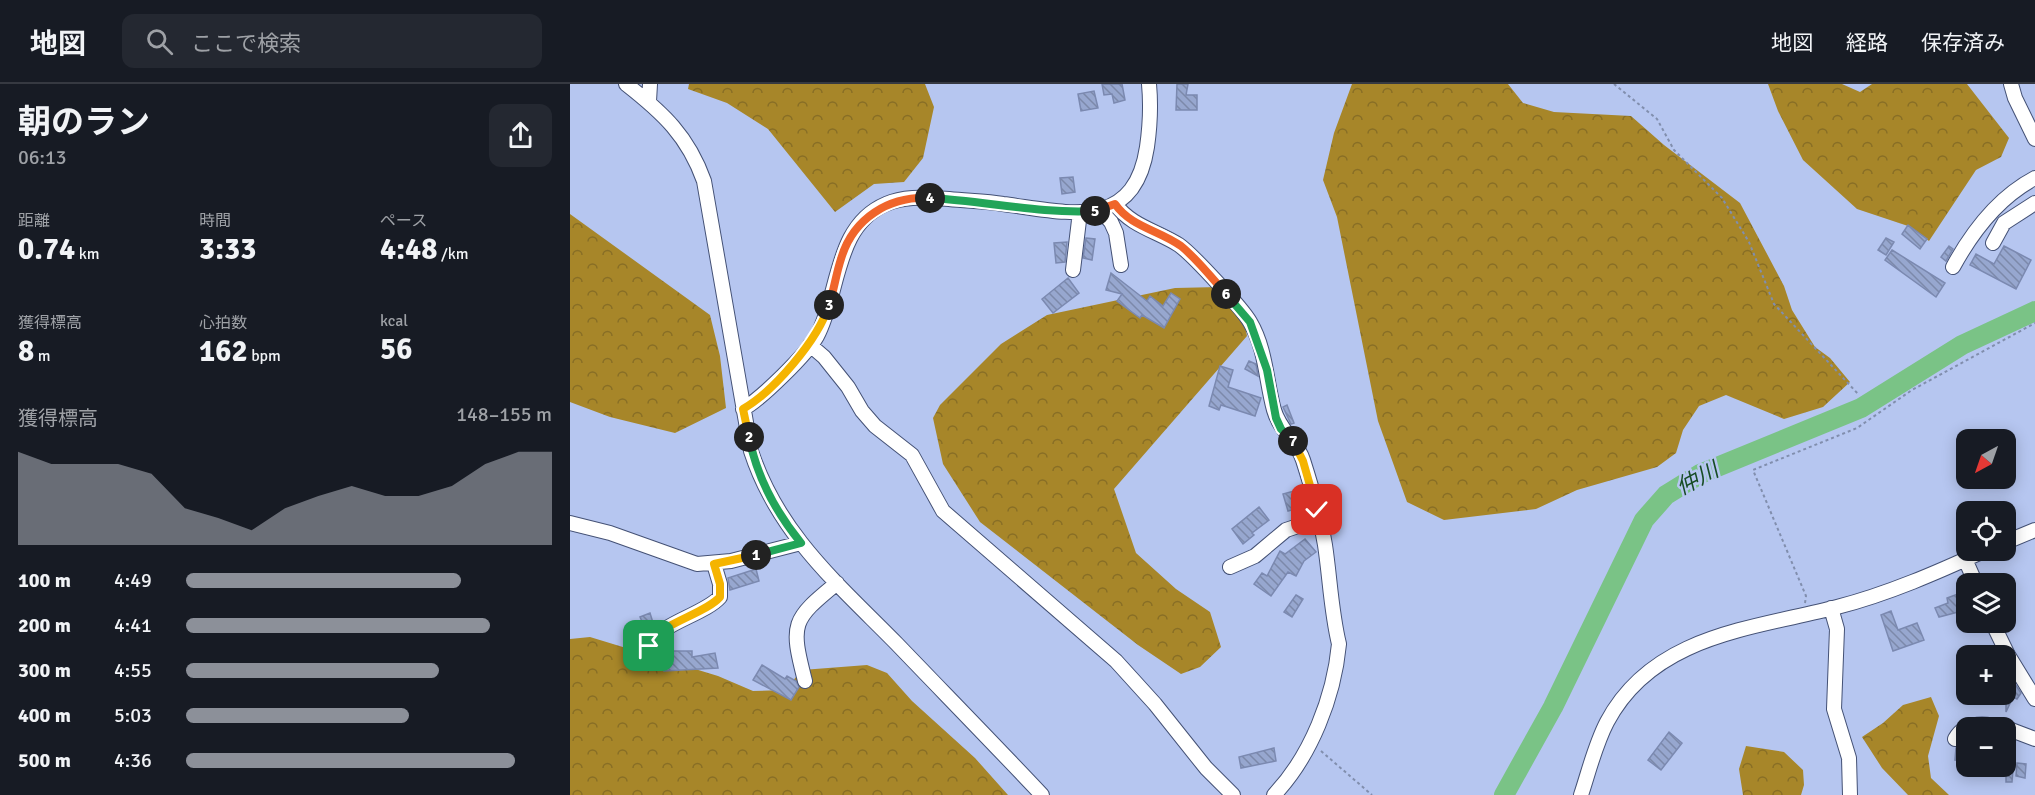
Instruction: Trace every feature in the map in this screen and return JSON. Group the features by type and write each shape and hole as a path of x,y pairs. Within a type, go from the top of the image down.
{"street":[{"path":"626,84 649,101 675,127 697,160 704,181 743,409 761,482 783,521 837,583 1042,795"},
{"path":"649,101 650,84"},
{"path":"743,409 770,387 810,345 827,312 845,249 856,229 885,204 918,197 1003,204 1053,213 1100,210 1115,204 1133,188 1143,171 1150,116 1149,84"},
{"path":"2011,84 2015,98 2035,138"},
{"path":"1953,267 1979,226 2010,194 2035,178"},
{"path":"1993,243 2004,223 2035,203"},
{"path":"1115,204 1123,215 1135,224 1150,228 1182,247 1250,322 1267,370 1276,418 1281,429 1298,446 1319,519 1338,644 1332,689 1308,744 1274,795"},
{"path":"1100,210 1111,222 1116,233 1121,265"},
{"path":"1073,270 1080,212"},
{"path":"810,345 824,357 875,426 912,455 943,511 1116,661 1155,704 1206,768 1233,795"},
{"path":"1230,567 1255,556 1286,530 1319,519"},
{"path":"570,524 610,533 697,564 714,564 801,543"},
{"path":"2016,538 2035,530"},
{"path":"1581,795 1607,721 1625,695 1659,663 1679,651 1726,632 1805,615 1868,598 1960,561"},
{"path":"649,646 660,632 706,608 720,597 720,584 714,564"},
{"path":"806,681 795,631 804,610 837,583"},
{"path":"1832,608 1837,629 1834,709 1849,759 1850,795"},
{"path":"1997,633 2035,699"},
{"path":"2016,732 2035,739"}],"path":[{"path":"1614,84 1657,119 1674,150 1722,198 1749,242 1774,304 1859,395"},
{"path":"1805,615 1806,596 1753,470 1857,428 1912,390 2035,323"},
{"path":"1308,744 1318,748 1372,795"}],"green space":[{"path":"689,84 925,84 934,107 923,158 904,182 874,184 835,212 768,129 727,103 688,89"},
{"path":"1352,84 1508,84 1523,103 1554,112 1631,116 1664,145 1740,203 1784,286 1792,310 1815,347 1830,358 1850,382 1823,407 1784,419 1726,395 1699,406 1683,430 1676,453 1657,467 1577,490 1536,509 1444,520 1407,502 1378,421 1337,217 1323,180 1334,133"},
{"path":"1768,84 1842,84 1860,92 1872,84 1967,84 2009,138 2001,157 1976,170 1929,241 1908,226 1857,209 1803,160 1778,111"},
{"path":"570,214 710,315 720,356 726,408 675,433 610,417 570,402"},
{"path":"1219,287 1243,316 1247,336 1114,489 1136,553 1176,589 1210,612 1221,647 1200,667 1181,674 1138,645 980,522 943,464 933,418 940,405 1001,344 1047,315 1175,288"},
{"path":"590,637 718,676 753,691 785,690 802,670 867,665 887,673 912,701 975,758 1008,795 570,795 570,639"},
{"path":"1931,697 1939,716 1928,756 1931,778 1949,795 1908,795 1882,768 1862,737 1883,723 1903,705"},
{"path":"1746,746 1784,752 1803,770 1804,785 1801,795 1743,795 1739,769"}],"building":[{"path":"1102,84 1122,84 1125,100 1114,103 1112,94 1104,95"},
{"path":"1177,84 1188,84 1186,95 1197,95 1197,110 1176,110"},
{"path":"1094,91 1098,108 1081,111 1078,94"},
{"path":"1073,177 1075,192 1062,194 1060,178"},
{"path":"1908,225 1927,239 1920,249 1902,234"},
{"path":"1086,238 1095,239 1092,260 1083,258"},
{"path":"1886,238 1894,242 1886,255 1878,250"},
{"path":"1067,242 1065,262 1056,263 1054,243"},
{"path":"1949,246 1953,249 1946,261 1941,257"},
{"path":"2004,246 2031,260 2016,289 1970,265 1976,254 1994,264"},
{"path":"1892,250 1945,283 1936,297 1885,260"},
{"path":"1111,273 1147,301 1150,296 1163,306 1171,293 1180,299 1164,328 1142,315 1140,318 1117,301 1122,294 1106,290"},
{"path":"1068,278 1079,293 1053,313 1042,299"},
{"path":"1249,361 1256,364 1258,376 1245,369"},
{"path":"1220,366 1233,370 1228,387 1261,398 1255,416 1221,405 1219,410 1209,406"},
{"path":"1287,405 1294,423 1291,424 1283,407"},
{"path":"1298,490 1302,507 1288,511 1283,494"},
{"path":"1259,507 1269,520 1252,533 1254,535 1243,544 1232,529"},
{"path":"1305,539 1316,552 1304,561 1296,576 1288,572 1271,596 1254,584 1262,573 1267,576 1280,551 1285,554"},
{"path":"756,569 759,581 730,590 728,578"},
{"path":"1296,595 1303,599 1292,617 1284,612"},
{"path":"1956,595 1956,613 1939,617 1935,608 1948,603 1947,598"},
{"path":"1891,611 1898,630 1917,623 1924,640 1893,651 1881,615"},
{"path":"650,613 654,626 647,633 640,617"},
{"path":"664,651 692,651 692,657 715,653 718,668 664,671"},
{"path":"762,665 785,679 787,676 796,681 799,687 791,700 753,680"},
{"path":"2016,686 2021,693 2016,698"},
{"path":"1669,732 1682,743 1661,770 1648,760"},
{"path":"1274,748 1276,761 1241,768 1239,757"},
{"path":"2017,763 2026,764 2025,778 2016,776"},
{"path":"2006,777 2012,777 2012,782 2006,782"}],"waterway":[{"name":"仲川","path":"1504,795 1553,707 1644,520 1666,495 1700,474 1861,408 1962,345 2035,311"}],"route":[{"path":"649,646 660,632 706,608 720,597 720,584 714,564 788,548 801,543 783,521 761,482 751,451 743,409 751,405 774,383 816,337 834,292 840,260 856,229 876,210 897,200 918,197 1003,204 1053,213 1096,211 1115,204 1123,215 1135,224 1150,228 1182,247 1250,322 1267,370 1276,418 1281,429 1298,446 1317,510"}]}
